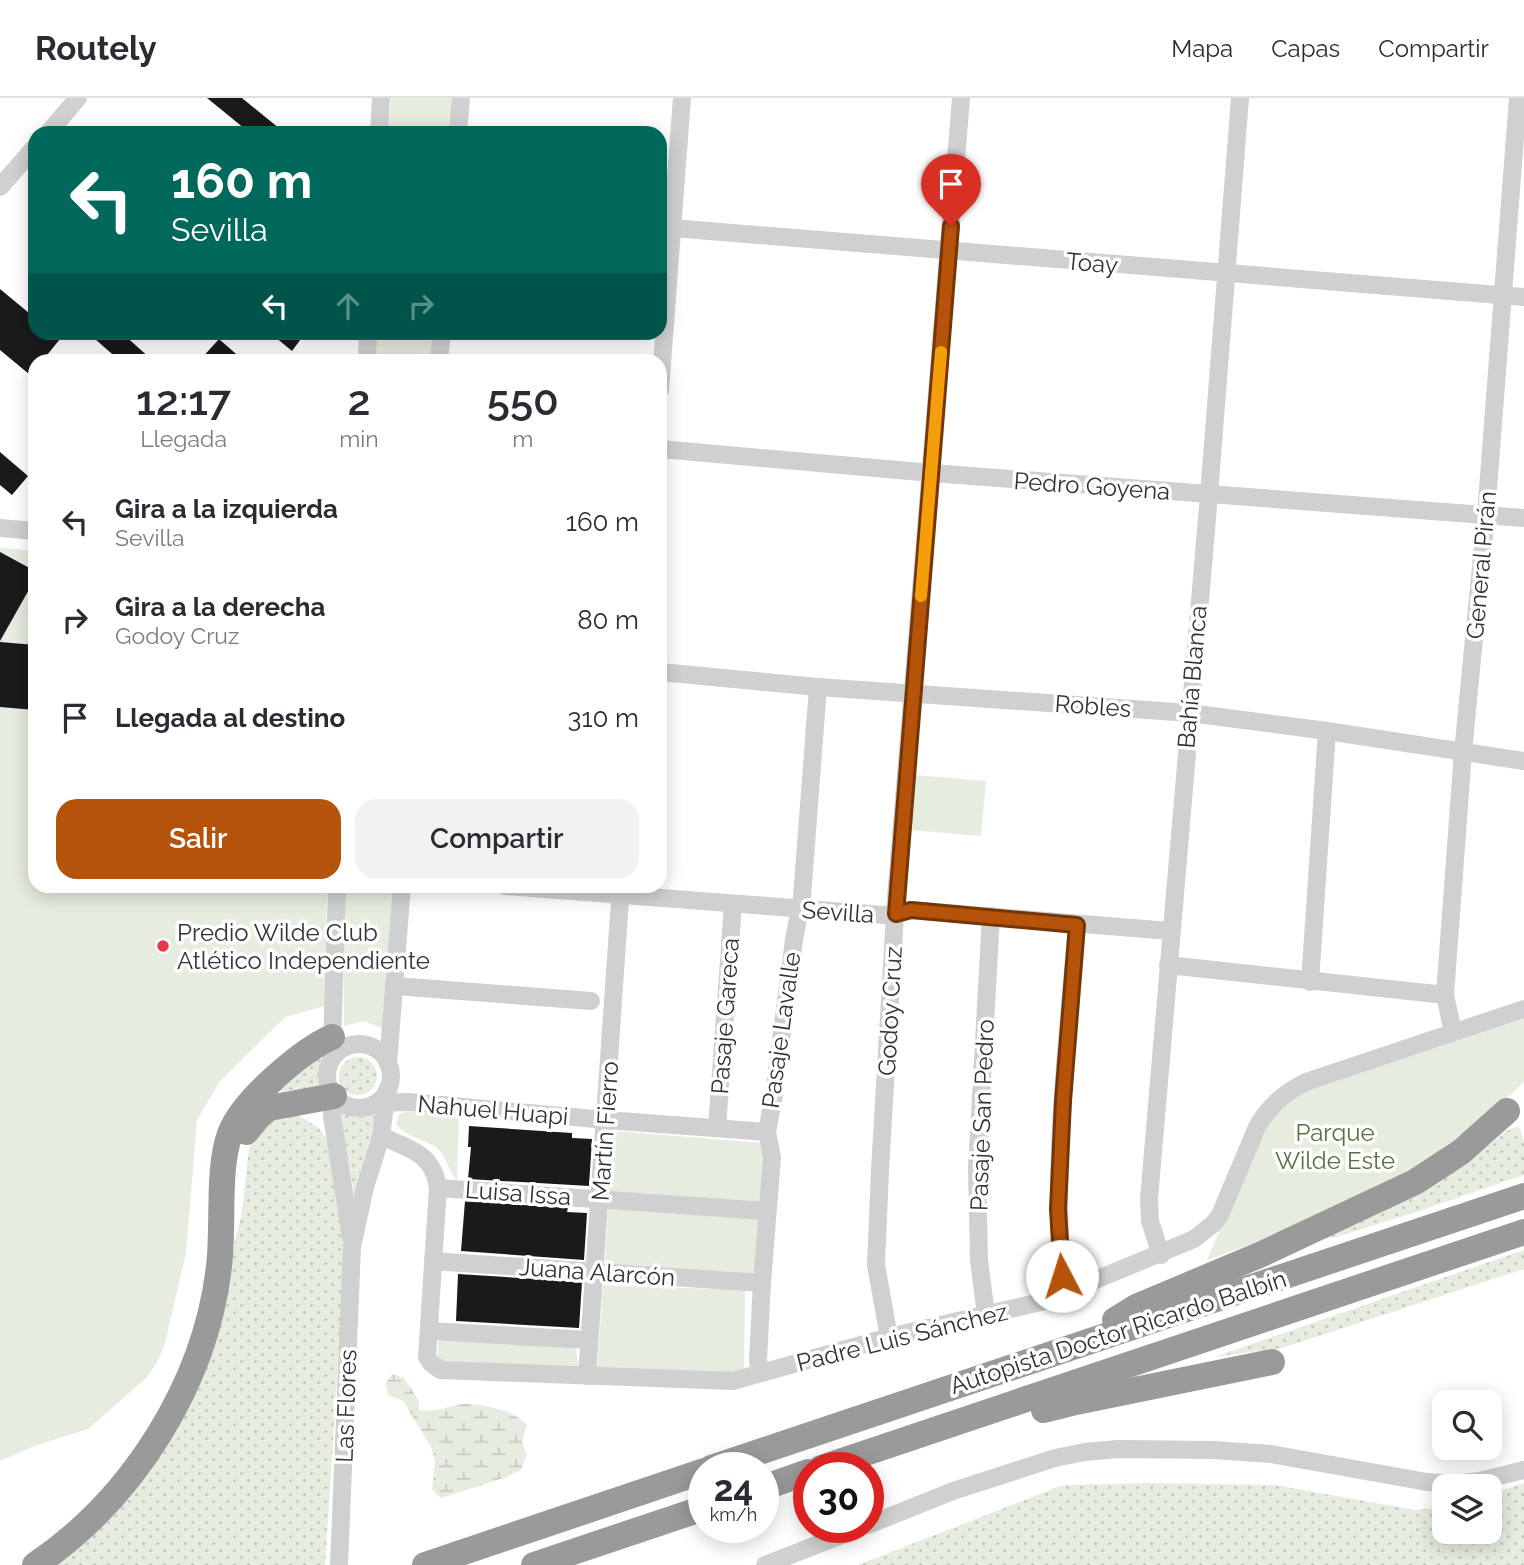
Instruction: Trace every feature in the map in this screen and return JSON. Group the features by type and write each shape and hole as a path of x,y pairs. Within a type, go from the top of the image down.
{"highway":[{"path":"222,1236 224,1162 234,1123 261,1090 311,1048 332,1049"},
{"path":"35,1565 74,1536 104,1507 162,1428 185,1383 215,1292 222,1236 242,1139 268,1108 334,1096"},
{"path":"1072,1346 1136,1307 1262,1254 1415,1182 1452,1159 1507,1111"},
{"name":"Autopista Doctor Ricardo Balbín","path":"758,1452 1524,1196"},
{"name":"Autopista Doctor Ricardo Balbín","path":"869,1452 1524,1232"},
{"path":"896,1443 955,1436 1076,1402 1272,1362"},
{"path":"425,1565 688,1476"},
{"path":"534,1565 688,1513"}],"street":[{"path":"54,126 78,98"},
{"path":"380,126 382,98"},
{"path":"459,126 461,98"},
{"path":"667,219 682,98"},
{"name":"Godoy Cruz","path":"889,1337 876,1265 896,914 961,98"},
{"name":"Bahía Blanca","path":"1161,1255 1148,1212 1240,98"},
{"name":"General Pirán","path":"1453,1032 1445,995 1518,98"},
{"path":"0,187 28,155"},
{"name":"Toay","path":"667,227 1524,297"},
{"name":"Pedro Goyena","path":"667,450 932,473 1524,518"},
{"path":"0,528 28,530"},
{"name":"Robles","path":"667,673 818,687 1190,713 1524,761"},
{"name":"Pasaje Lavalle","path":"760,1373 758,1360 766,1211 772,1157 767,1132 800,909 818,687"},
{"path":"1310,982 1327,731"},
{"path":"337,893 332,1049 327,1079 334,1096 349,1106 366,1106 382,1098 390,1081 388,1064 402,893"},
{"name":"Martín Fierro","path":"587,1376 621,893"},
{"name":"Sevilla","path":"645,893 800,909 885,915 911,910 1170,931"},
{"name":"Pasaje Gareca","path":"717,1128 733,904"},
{"name":"Pasaje San Pedro","path":"986,1315 979,1260 977,1168 991,916"},
{"path":"1064,1294 1058,1209 1063,1101 1077,925"},
{"path":"1168,965 1445,995"},
{"path":"395,986 591,1001"},
{"name":"Padre Luis Sánchez","path":"429,1332 427,1357 440,1370 719,1382 733,1381 889,1337 1027,1306 1161,1255 1194,1239 1213,1224 1226,1204 1257,1127 1282,1096 1306,1082 1524,1009"},
{"path":"332,1049 360,1044 377,1049 388,1064"},
{"name":"Las Flores","path":"334,1096 331,1116 352,1247"},
{"name":"Nahuel Huapi","path":"382,1098 606,1120 767,1132"},
{"name":"Las Flores","path":"339,1565 352,1247 365,1188 381,1136 382,1098"},
{"path":"381,1136 429,1162 436,1176 438,1188 429,1332 589,1340"},
{"name":"Luisa Issa","path":"438,1188 766,1211"},
{"name":"Juana Alarcón","path":"433,1261 762,1283"},
{"path":"884,1519 953,1491 1055,1458 1085,1452 1128,1449 1270,1454 1427,1482 1454,1484 1524,1470"},
{"path":"765,1565 821,1543"}],"green space":[{"path":"391,98 454,98 452,126 389,126"},
{"path":"373,340 435,340 434,354 372,354"},
{"name":"Predio Wilde Club Atlético Independiente","path":"0,548 28,550 28,893 327,893 325,1006 285,1017 220,1081 197,1120 186,1253 164,1347 156,1364 146,1378 88,1429 37,1445 0,1461"},
{"path":"915,775 986,781 981,836 910,830"},
{"path":"343,893 394,893 384,1029 364,1021 344,1026"},
{"name":"Parque Wilde Este","path":"1524,1019 1524,1082 1419,1170 1310,1223 1207,1260 1269,1117 1299,1094"},
{"path":"321,1052 321,1088 263,1095"},
{"path":"358,1057 372,1062 377,1076 372,1090 358,1095 344,1090 339,1076 344,1062"},
{"path":"346,1109 371,1110 376,1119 354,1193 340,1115"},
{"path":"407,1112 459,1115 457,1181 436,1147 410,1135 396,1124 399,1114"},
{"path":"298,1115 320,1129 327,1141 345,1259 325,1565 52,1565 119,1502 227,1275 242,1212 249,1148 255,1130 262,1120"},
{"path":"1519,1126 1524,1142 1524,1175 1419,1211 1323,1239 1482,1151 1506,1131"},
{"path":"615,1131 762,1143 761,1200 758,1202 611,1194 608,1190 610,1135"},
{"path":"608,1209 758,1219 755,1275 605,1264"},
{"path":"1524,1250 1524,1269 1282,1348 1214,1357"},
{"path":"603,1285 745,1290 744,1373 597,1372"},
{"path":"443,1339 576,1347 578,1365 573,1369 443,1363 438,1359 438,1342"},
{"path":"392,1374 404,1378 419,1401 419,1410 431,1411 472,1404 489,1406 521,1419 527,1424 522,1442 527,1455 521,1470 441,1498 432,1490 435,1460 431,1447 403,1401 388,1395 386,1383"},
{"path":"1524,1483 1524,1565 858,1565 1063,1485 1275,1485 1415,1510 1432,1508 1432,1544 1502,1544 1502,1491"}],"building":[{"path":"207,98 242,98 276,126 241,126"},
{"path":"0,289 28,312 28,340 59,340 48,354 28,354 28,373 0,350"},
{"path":"96,340 130,340 145,354 112,354"},
{"path":"220,340 236,354 205,354"},
{"path":"279,340 300,340 292,351"},
{"path":"0,452 28,476 12,495 0,485"},
{"path":"0,552 28,567 28,591 0,641"},
{"path":"0,642 28,644 28,709 0,707"},
{"path":"469,1126 572,1133 572,1138 592,1139 589,1186 468,1179 471,1147 468,1147"},
{"path":"465,1201 568,1208 567,1212 587,1213 584,1260 461,1251"},
{"path":"458,1274 582,1282 579,1328 456,1321"}],"slow traffic":[{"path":"921,596 941,352"}],"place":[{"name":"Predio Wilde Club Atlético Independiente","path":"163,946"}],"route":[{"path":"951,226 896,914 911,910 1077,925 1063,1101 1058,1209 1062,1276"}]}
